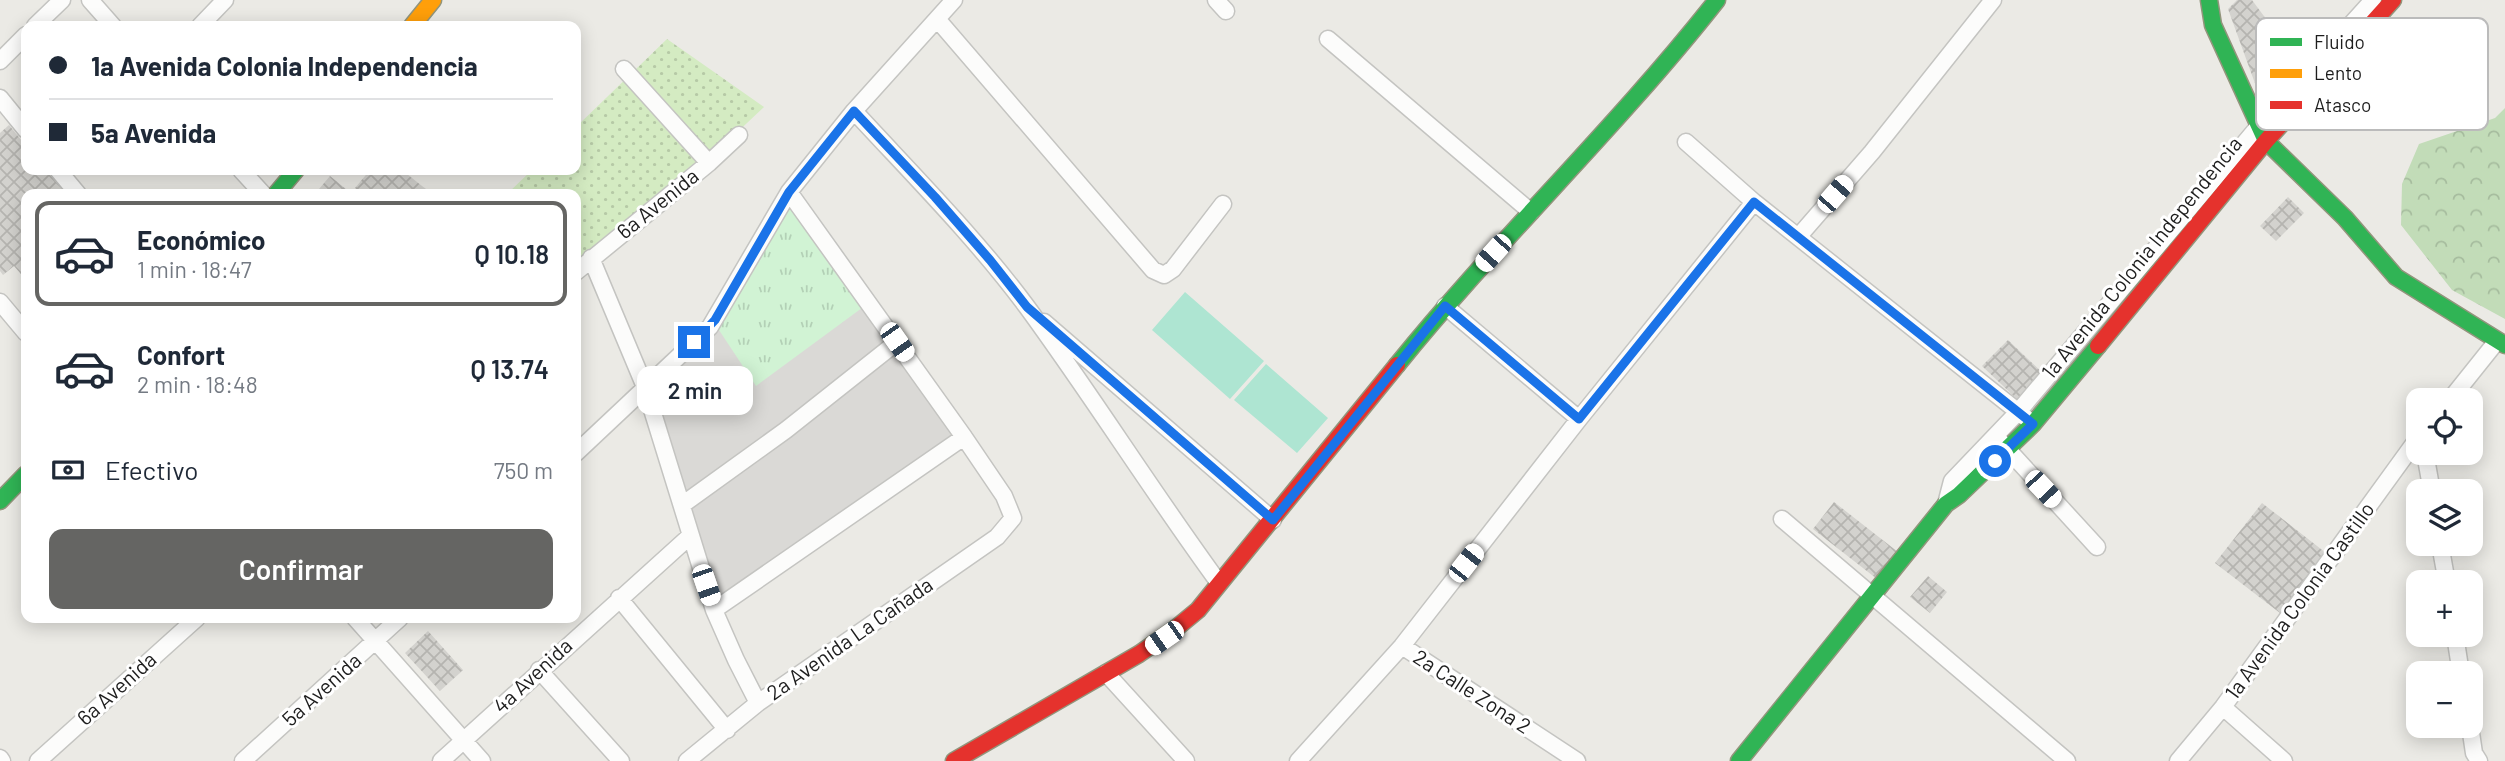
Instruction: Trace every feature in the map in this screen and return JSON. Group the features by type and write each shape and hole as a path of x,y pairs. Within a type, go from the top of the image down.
{"street":[{"path":"40,21 62,0"},
{"path":"90,0 109,21"},
{"path":"205,21 225,0"},
{"path":"416,21 433,0"},
{"path":"581,448 710,327 789,192 854,111 954,0"},
{"path":"954,761 1006,734 1149,649 1179,628 1198,610 1445,306 1669,61 1717,0"},
{"path":"1799,236 1872,152 1993,0"},
{"path":"2209,0 2213,25 2256,121"},
{"name":"1a Avenida Colonia Independencia","path":"2358,18 2373,0"},
{"name":"1a Avenida Colonia Independencia","path":"2375,18 2393,0"},
{"path":"937,19 1153,270 1164,275 1173,270 1223,204"},
{"path":"1328,39 1531,212"},
{"path":"0,61 21,40"},
{"path":"625,69 709,163"},
{"path":"0,98 21,124"},
{"path":"854,111 967,233 1027,307 1219,583"},
{"path":"2260,130 2345,218 2396,276 2501,343 2460,388"},
{"name":"1a Avenida Colonia Independencia","path":"1739,761 1946,504 1959,495 2033,424 2265,130"},
{"name":"1a Avenida Colonia Independencia","path":"1946,504 1952,481 2018,412 2266,130"},
{"name":"6a Avenida","path":"581,267 709,163 739,135"},
{"path":"1686,142 1754,202 2033,424"},
{"path":"62,175 74,189"},
{"path":"246,175 258,189"},
{"path":"280,189 292,175"},
{"path":"714,610 964,437 789,192"},
{"path":"1298,761 1402,646 1579,419 1754,202"},
{"path":"591,258 645,387 714,610 758,703"},
{"path":"0,302 21,327"},
{"path":"1445,306 1579,419"},
{"path":"1027,307 1273,520"},
{"path":"682,505 786,430 897,342"},
{"path":"1996,436 2098,547"},
{"name":"2a Avenida La Cañada","path":"687,761 758,703 997,537 1013,518 1004,496 964,437"},
{"name":"1a Avenida Colonia Castillo","path":"2178,761 2222,707 2406,454"},
{"path":"0,501 21,479"},
{"path":"1782,519 2067,761"},
{"name":"4a Avenida","path":"441,761 618,598 690,536"},
{"path":"618,598 727,730"},
{"name":"6a Avenida","path":"38,761 191,623"},
{"path":"360,623 482,761"},
{"name":"5a Avenida","path":"243,761 395,623"},
{"name":"2a Calle Zona 2","path":"1402,646 1577,761"},
{"path":"539,670 621,761"},
{"path":"1106,673 1186,761"},
{"path":"2222,707 2284,761"},
{"path":"2472,738 2474,753 2479,761"}],"shaded area":[{"path":"866,305 959,434 707,608 646,394 717,326"}],"green space":[{"path":"667,39 764,107 581,279 581,189 512,189 527,175 581,175 581,122"},
{"path":"2505,108 2505,319 2452,290 2401,225 2402,184 2419,144 2460,130 2488,130 2488,120 2495,118"},
{"path":"788,196 866,305 756,386 717,327"},
{"path":"1185,292 1264,361 1230,399 1152,330"},
{"path":"1266,364 1328,418 1297,453 1234,400"}],"building":[{"path":"2237,0 2252,0 2265,18 2256,18 2256,86 2228,9"},
{"path":"9,125 21,140 21,175 50,175 62,189 21,189 21,274 14,266 3,275 0,271 0,133"},
{"path":"366,175 408,175 426,189 356,189"},
{"path":"330,176 346,189 319,189"},
{"path":"2288,197 2304,213 2276,241 2260,226"},
{"path":"2008,340 2046,376 2020,402 1982,366"},
{"path":"1834,502 1898,552 1877,579 1813,529"},
{"path":"2262,503 2326,553 2280,613 2215,563"},
{"path":"1928,576 1947,592 1930,613 1910,597"},
{"path":"428,631 463,670 440,691 405,653"}],"traffic: fast":[{"path":"1397,365 1476,273 1639,93 1717,0"},
{"path":"2209,0 2213,25 2256,119"},
{"path":"2261,130 2266,141 2345,218 2396,277 2505,345"},
{"path":"280,189 292,175"},
{"path":"1739,761 1946,504 1959,495 2033,424 2098,346"},
{"path":"0,501 21,479"}],"traffic: slow":[{"path":"416,21 433,0"}],"traffic: jam":[{"path":"2377,18 2393,0"},
{"path":"2098,346 2276,130"},
{"path":"954,761 1139,654 1198,610 1397,365"}],"route":[{"path":"694,342 715,320 789,192 854,111 935,197 1027,307 1273,520 1445,306 1579,419 1754,202 2033,424 1995,461"}]}
